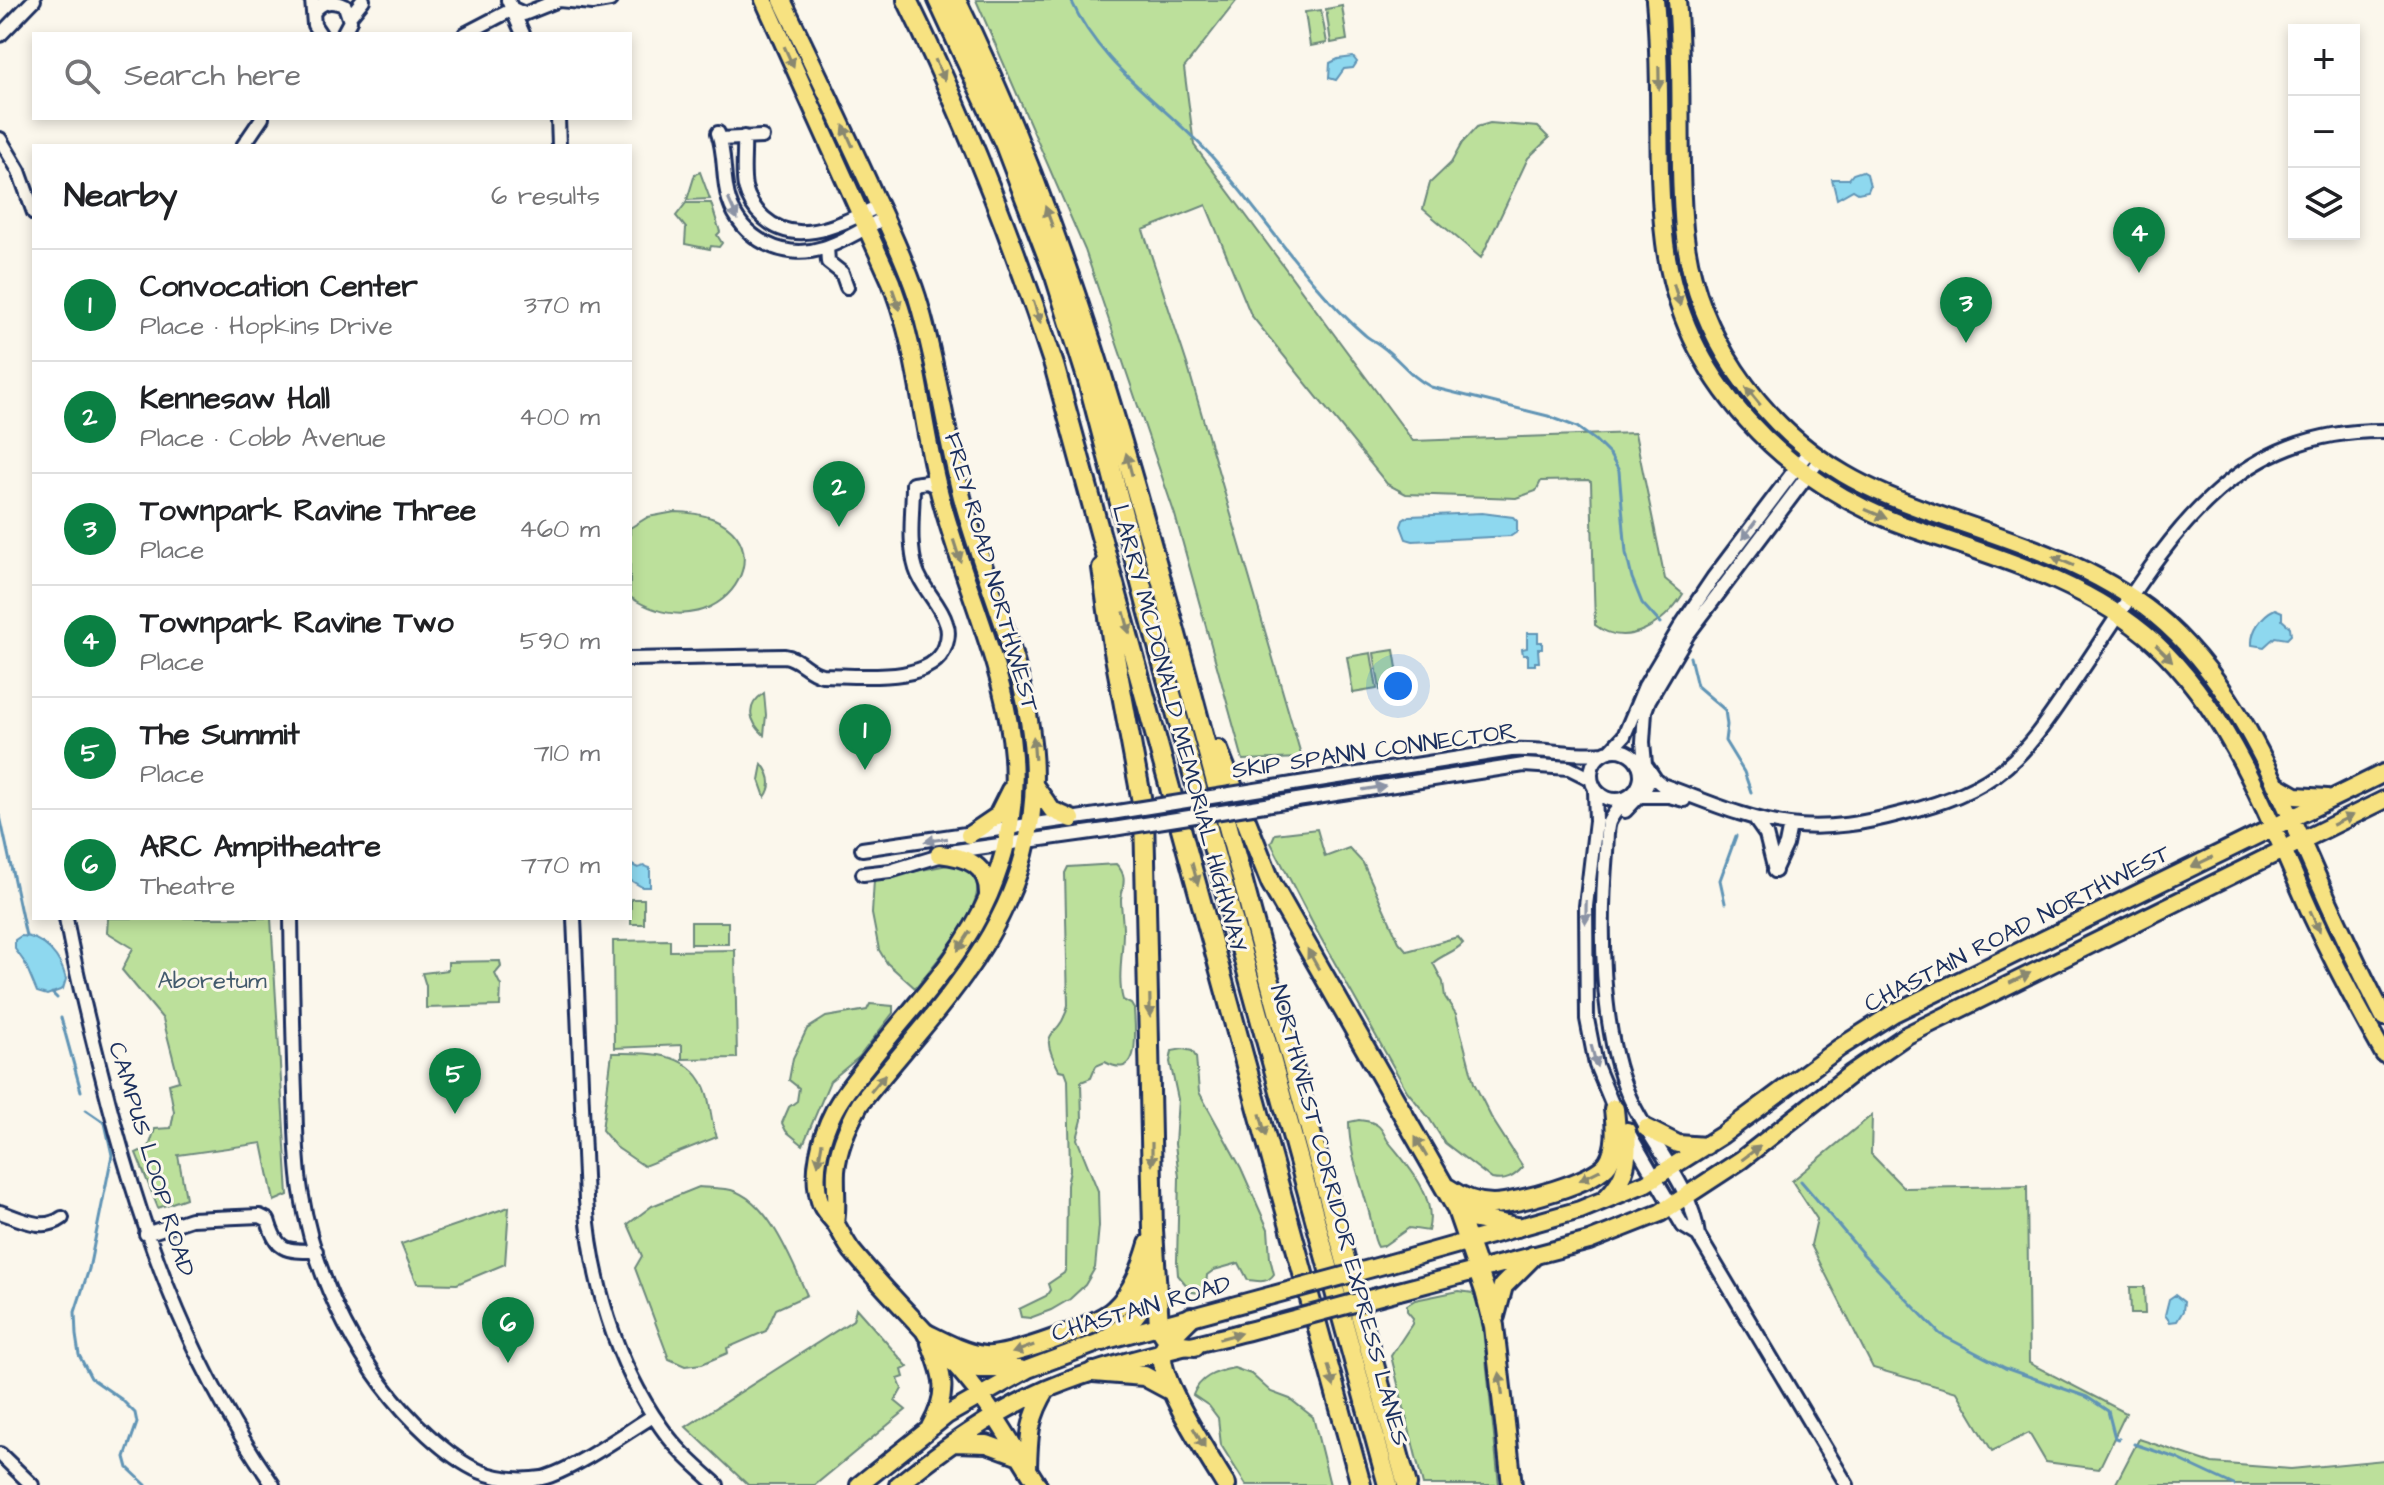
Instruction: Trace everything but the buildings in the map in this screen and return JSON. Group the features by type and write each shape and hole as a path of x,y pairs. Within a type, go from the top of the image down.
{"highway":[{"name":"LARRY MCDONALD MEMORIAL HIGHWAY","path":"907,0 952,95 998,205 1054,365 1092,494 1361,1485"},
{"name":"NORTHWEST CORRIDOR EXPRESS LANES","path":"938,0 1011,160 1055,276 1088,381 1388,1485"},
{"name":"LARRY MCDONALD MEMORIAL HIGHWAY","path":"956,0 1008,114 1074,286 1120,433 1407,1485"},
{"path":"1092,494 1113,646 1144,813 1154,1274 1164,1340 1164,1370 1172,1391 1226,1485"},
{"path":"1192,695 1271,883 1456,1207 1494,1326 1512,1485"},
{"path":"1445,1187 1464,1198 1495,1204 1589,1178 1608,1163 1613,1151 1616,1128 1614,1109"},
{"path":"1456,1207 1476,1219 1517,1227"},
{"path":"927,1334 969,1353 1000,1356 1096,1321 1113,1312 1127,1295 1144,1261 1153,1230"},
{"path":"1494,1326 1496,1306 1503,1286 1533,1256"},
{"path":"1103,1341 1129,1325 1137,1316 1154,1274"},
{"path":"1164,1340 1191,1317"},
{"path":"1164,1340 1195,1346"},
{"path":"1093,1372 1144,1376 1172,1391"}],"main road":[{"name":"FREY ROAD NORTHWEST","path":"764,0 891,282 905,324 938,487 1006,703 1015,777 1008,837 988,897 963,944 853,1083 830,1118 820,1152 817,1178 820,1202 856,1255 980,1395 1038,1485"},
{"name":"FREY ROAD NORTHWEST","path":"782,0 837,113 917,296 962,498 1024,686 1034,741 1035,786 1029,834 1011,895 983,949 942,1006 860,1104 850,1122 836,1169 835,1223"},
{"path":"1655,0 1662,219 1670,272 1697,347 1743,416 1771,447 1802,472 1863,509 2047,576 2120,615 2163,651 2203,697 2228,737 2346,986 2384,1054"},
{"path":"1677,0 1684,218 1695,287 1728,360 1760,405 1815,455 1879,492 2090,573 2132,597 2179,637 2210,671 2241,717 2292,818 2384,1017"},
{"path":"1662,219 1684,218"},
{"name":"CHASTAIN ROAD NORTHWEST","path":"1467,1242 1603,1201 1654,1178 1707,1146 1839,1048 1894,1013 2384,773"},
{"path":"969,835 997,816 1015,777"},
{"path":"2275,784 2296,796 2332,798"},
{"path":"1035,786 1052,810 1078,818"},
{"name":"CHASTAIN ROAD NORTHWEST","path":"1477,1270 1616,1232 1671,1206 1741,1160 1852,1073 1907,1035 2384,800"},
{"path":"939,854 964,858 979,867 987,881 988,897"},
{"path":"1646,1128 1678,1144 1707,1146"},
{"path":"1603,1201 1619,1183 1627,1166 1627,1131"},
{"name":"CHASTAIN ROAD","path":"1191,1317 1467,1242"},
{"path":"1195,1346 1477,1270"},
{"path":"927,1334 940,1367 943,1389 939,1409 928,1429"},
{"name":"CHASTAIN ROAD","path":"859,1485 928,1429 980,1395 1028,1369 1103,1341 1164,1340"},
{"name":"CHASTAIN ROAD","path":"898,1485 994,1416 1047,1389 1164,1340"},
{"path":"943,1351 978,1369 1028,1369"},
{"path":"953,1443 985,1443 1024,1463 1029,1427 1047,1389"}],"street":[{"path":"0,35 34,0"},
{"path":"314,21 320,5 334,0 345,6 350,16"},
{"path":"345,32 350,16 363,0"},
{"path":"513,3 524,14 559,0 593,3 610,0"},
{"path":"468,32 513,3"},
{"path":"513,3 522,32"},
{"path":"244,144 261,120"},
{"path":"558,120 559,144"},
{"path":"762,137 719,136 729,200 737,218 761,241 786,251 811,251 827,247 863,221 882,212"},
{"path":"744,137 746,189 757,212 773,225 789,232 809,232 863,221"},
{"path":"0,139 19,171 32,207"},
{"path":"827,247 828,262 842,273 847,287"},
{"path":"1647,767 1662,785 1754,818 1790,825 1851,825 1953,798 2007,766 2043,727 2188,518 2204,501 2237,474 2302,443 2348,433 2384,431"},
{"path":"1698,1235 1683,1226 1654,1178 1614,1109 1596,1065 1587,1019 1586,906 1596,804 1593,784 1595,761 1633,711 1682,624 1815,455"},
{"path":"1632,797 1647,785 1644,722 1645,711 1655,689 1703,613 1802,472"},
{"path":"632,659 784,656 797,659 813,673 822,675 910,674 928,668 943,653 947,631 944,618 915,565 913,484 927,482 938,487"},
{"name":"SKIP SPANN CONNECTOR","path":"1029,834 1078,818 1502,751 1541,749 1602,753"},
{"path":"1602,753 1628,753 1638,763 1641,779 1608,837 1603,913 1611,1035 1628,1094 1686,1197 1696,1218 1698,1235 1847,1485"},
{"name":"SKIP SPANN CONNECTOR","path":"1008,837 1086,834 1507,767 1576,770 1593,784"},
{"path":"1559,767 1578,779 1596,804"},
{"path":"1593,784 1610,800 1669,796 1718,806"},
{"path":"1754,818 1766,835 1773,873 1786,845 1790,825"},
{"path":"862,849 969,835 1008,837"},
{"path":"863,874 890,871 939,854 1008,837"},
{"name":"CAMPUS LOOP ROAD","path":"66,920 77,977 110,1109 146,1234 198,1355 273,1485"},
{"path":"291,920 297,1156 301,1194 316,1251 339,1313 394,1400 432,1439 474,1472 511,1480 560,1472 653,1416"},
{"path":"574,920 589,1241 609,1320 653,1416 673,1443 717,1485"},
{"path":"0,1212 43,1226 54,1224 62,1218"},
{"path":"146,1234 191,1219 260,1216 268,1220 275,1241 282,1247 316,1251"},
{"path":"0,1454 32,1485"}],"green space":[{"path":"976,0 1237,0 1184,68 1194,145 1413,441 1635,433 1665,579 1683,594 1675,605 1656,623 1632,634 1607,632 1595,625 1591,482 1588,480 1541,481 1536,491 1516,498 1406,494 1387,484 1251,315 1206,205 1143,230 1187,364 1302,758 1243,760 1175,515 1085,250"},
{"path":"1342,6 1347,40 1331,43 1326,9"},
{"path":"1321,10 1327,43 1310,46 1305,12"},
{"path":"1490,123 1538,127 1549,138 1528,158 1481,258 1423,209 1430,183 1451,163 1462,143 1477,127"},
{"path":"700,172 710,199 687,200 695,174"},
{"path":"686,203 711,203 720,232 717,235 722,243 719,247 711,246 710,249 685,244 686,228 676,216"},
{"path":"675,512 714,519 736,536 744,557 738,580 722,599 697,612 666,612 632,598 632,527 648,517"},
{"path":"1394,650 1400,686 1380,690 1374,653"},
{"path":"1371,653 1377,689 1353,693 1347,657"},
{"path":"764,693 764,735 751,714 754,703"},
{"path":"762,764 770,780 765,797 759,780"},
{"path":"1317,829 1325,857 1349,848 1363,863 1399,942 1407,951 1458,937 1463,943 1433,963 1443,982 1445,997 1456,1014 1474,1083 1491,1117 1523,1167 1513,1176 1492,1179 1445,1143 1407,1091 1271,843 1275,834"},
{"path":"953,864 971,872 977,882 977,894 955,938 915,988 887,963 879,950 872,914 874,879"},
{"path":"1116,864 1124,880 1121,899 1121,992 1123,1000 1134,1009 1135,1041 1131,1060 1125,1065 1105,1062 1096,1066 1091,1078 1081,1082 1082,1120 1077,1139 1098,1191 1095,1268 1085,1285 1070,1299 1030,1318 1021,1317 1019,1309 1046,1296 1050,1290 1048,1284 1064,1273 1066,1268 1070,1170 1068,1079 1065,1071 1059,1070 1049,1046 1049,1039 1068,1005 1065,873 1068,867"},
{"path":"632,899 644,899 644,924 631,924"},
{"name":"Aboretum","path":"108,920 271,920 288,1195 274,1201 262,1143 178,1155 186,1198 158,1208 136,1153 149,1147 155,1129 171,1128 174,1112 169,1084 179,1081 163,1019 122,970 133,948 107,932"},
{"path":"691,922 728,922 728,944 691,944"},
{"path":"670,940 670,951 735,950 737,1058 682,1059 682,1045 614,1048 613,941"},
{"path":"500,961 501,967 495,974 501,986 500,1006 426,1008 426,986 422,973 448,970 448,962"},
{"path":"870,1004 893,1006 893,1013 859,1057 830,1081 803,1145 786,1131 782,1123 789,1107 797,1101 799,1088 789,1080 793,1058 807,1029 826,1017 867,1010"},
{"path":"1172,1051 1192,1051 1196,1057 1199,1092 1241,1168 1268,1229 1274,1274 1266,1281 1248,1280 1239,1263 1207,1275 1206,1286 1199,1293 1192,1292 1178,1275 1179,1177 1175,1144 1178,1099 1170,1062"},
{"path":"612,1053 654,1054 668,1057 691,1069 707,1094 717,1137 644,1166 616,1147 602,1130"},
{"path":"1872,1115 1871,1154 1904,1188 2027,1186 2029,1363 2126,1413 2099,1469 2046,1462 2029,1433 1992,1451 1957,1392 1873,1368 1811,1245 1817,1219 1792,1181"},
{"path":"1349,1122 1371,1122 1382,1130 1419,1182 1429,1206 1428,1231 1409,1228 1378,1247 1351,1146"},
{"path":"699,1187 731,1190 757,1206 778,1234 807,1295 776,1309 766,1331 727,1348 728,1353 702,1364 685,1366 669,1359 635,1268 642,1256 628,1224 652,1206"},
{"path":"509,1207 505,1264 457,1284 417,1283 401,1244"},
{"path":"2130,1287 2144,1287 2145,1314 2131,1314"},
{"path":"1459,1291 1473,1293 1481,1310 1499,1485 1423,1485 1391,1356 1412,1324 1413,1318 1407,1311 1407,1305 1415,1300"},
{"path":"856,1308 908,1367 902,1370 904,1377 898,1379 902,1389 895,1401 906,1410 815,1485 748,1485 686,1427 853,1320"},
{"path":"1234,1368 1251,1374 1271,1392 1290,1399 1313,1417 1330,1485 1246,1485 1221,1445 1218,1418 1209,1406 1193,1395 1209,1376"},
{"path":"2139,1439 2212,1463 2291,1469 2384,1460 2384,1485 2115,1485"}],"water":[{"path":"1353,57 1357,62 1353,68 1344,69 1336,80 1329,78 1330,63"},
{"path":"1862,171 1867,174 1868,191 1858,193 1853,190 1837,199 1832,179 1849,179"},
{"path":"1482,513 1513,517 1517,521 1517,532 1511,536 1413,541 1406,539 1401,526 1409,516"},
{"path":"2275,609 2282,612 2282,620 2290,627 2291,635 2287,639 2275,637 2264,647 2252,645 2258,624"},
{"path":"1527,633 1538,633 1538,642 1542,642 1542,649 1538,649 1539,662 1535,665 1528,665 1528,655 1523,655 1522,649 1527,648"},
{"path":"632,865 650,868 650,887 642,887 632,881"},
{"path":"21,936 44,944 56,956 66,979 63,989 47,995 37,992 25,963 15,949 15,940"},
{"path":"2175,1295 2184,1302 2183,1311 2177,1321 2170,1322 2165,1315 2169,1299"}],"waterway":[{"path":"1071,0 1099,46 1213,158 1304,272 1367,336 1431,387 1548,416 1577,427 1610,455 1619,471 1626,553 1632,578 1642,603 1660,623"},
{"path":"1690,657 1697,686 1725,710 1725,741 1744,772 1751,792"},
{"path":"0,816 26,936"},
{"path":"1725,903 1720,880 1736,836"},
{"path":"52,993 57,998"},
{"path":"61,1018 81,1091"},
{"path":"86,1110 105,1123 112,1155 89,1269 75,1312 79,1355 91,1378 135,1413 137,1423 125,1457 128,1468 146,1485"},
{"path":"1801,1181 1863,1254 1940,1334 2005,1368 2087,1397 2108,1411 2115,1438 2119,1439"},
{"path":"2134,1444 2176,1458 2234,1485"}],"place":[{"name":"Townpark Ravine Two","path":"2139,273"},
{"name":"Townpark Ravine Three","path":"1966,343"},
{"name":"Kennesaw Hall","path":"839,527"},
{"name":"Convocation Center","path":"865,770"},
{"name":"The Summit","path":"455,1114"},
{"name":"ARC Ampitheatre","path":"508,1363"}]}
